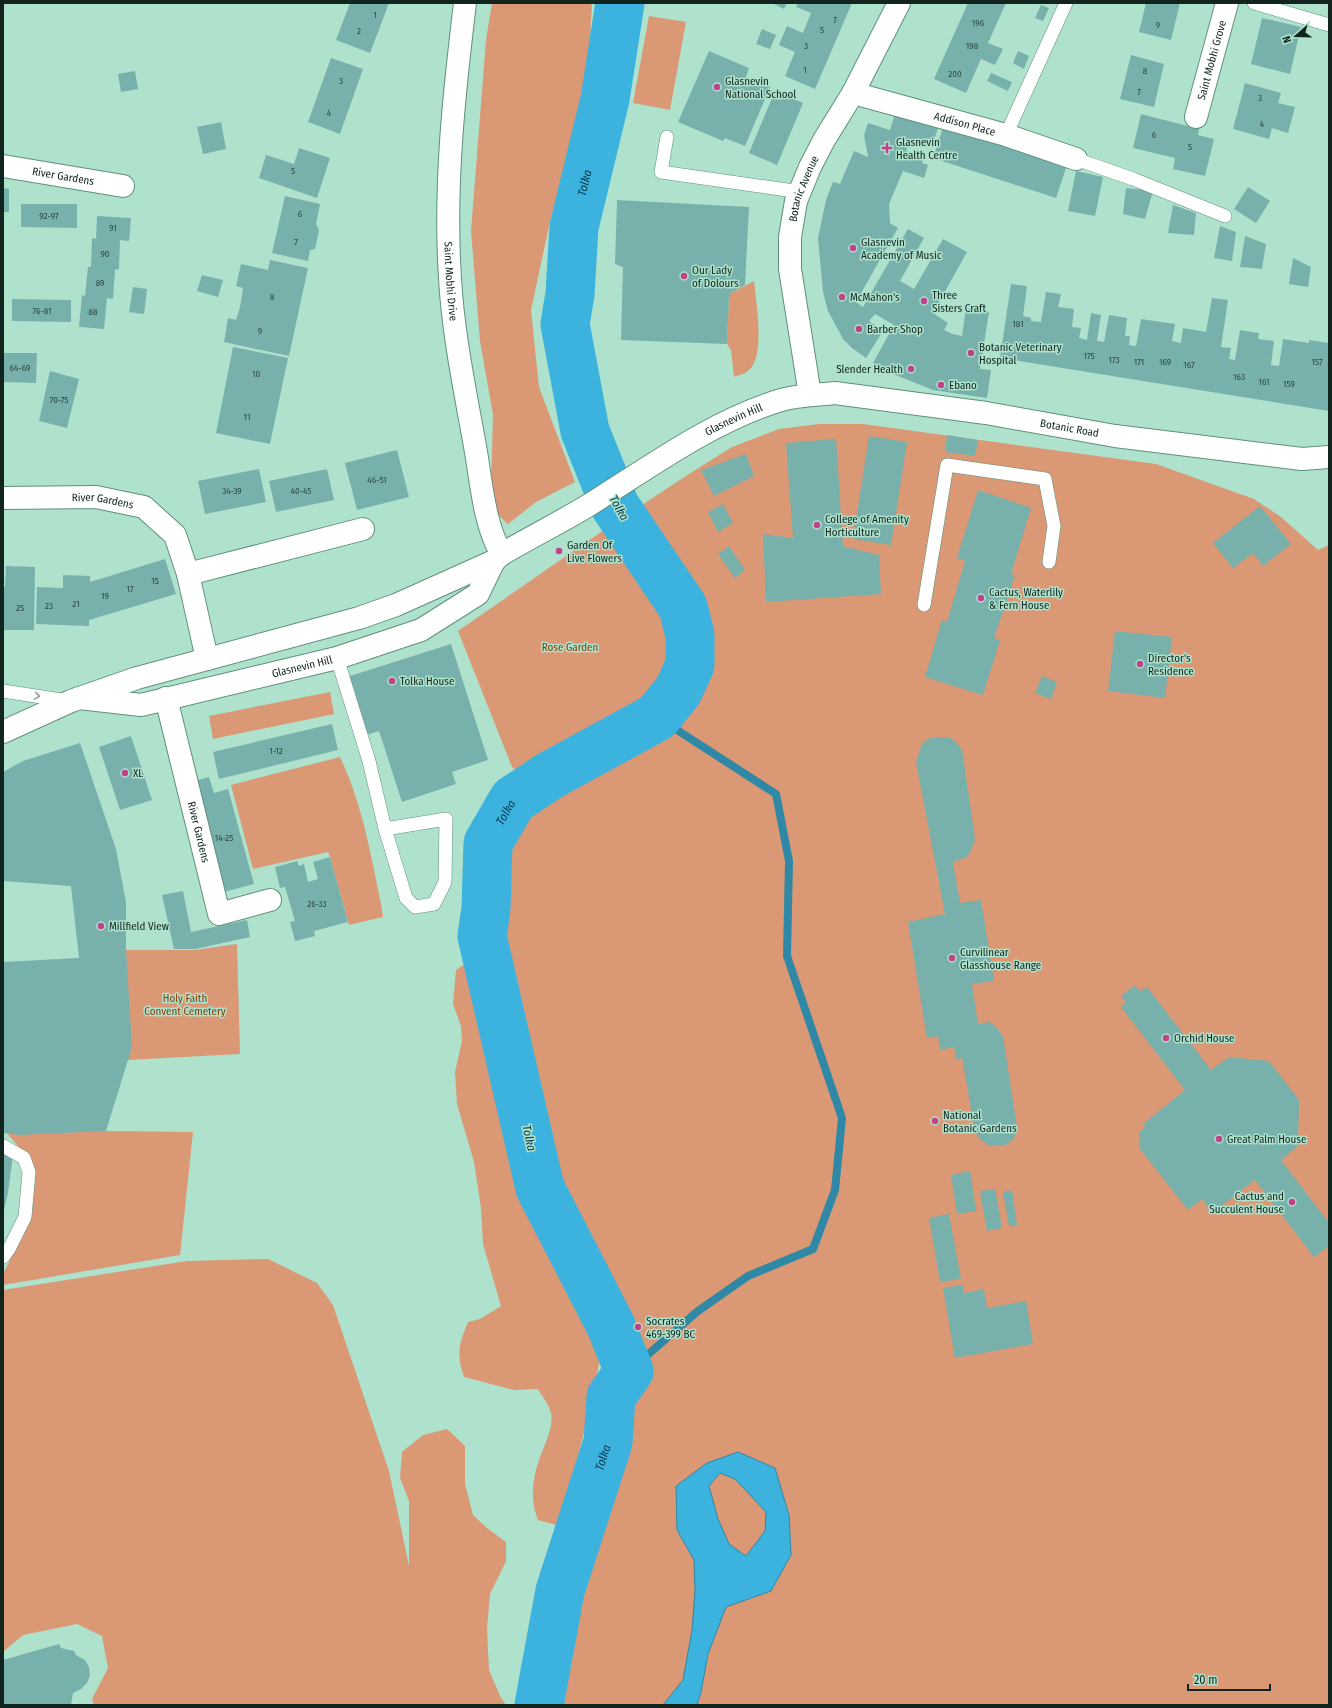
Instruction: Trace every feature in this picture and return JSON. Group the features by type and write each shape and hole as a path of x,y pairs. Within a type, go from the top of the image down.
{"street":[{"name":"Saint Mobhi Drive","path":"465,3 455,92 448,194 450,278 459,360 487,511 498,558"},
{"name":"Botanic Avenue","path":"810,395 790,269 790,237 796,201 824,140 853,93 899,3"},
{"name":"Saint Mobhi Grove","path":"1196,117 1227,3"},
{"name":"Addison Place","path":"853,93 1006,135 1076,159"},
{"name":"River Gardens","path":"3,166 123,186"},
{"name":"Botanic Road","path":"810,395 835,394 915,403 986,413 1115,436 1294,458 1329,457"},
{"name":"Glasnevin Hill","path":"75,700 141,704 337,658 421,630 478,594 498,558 586,507 662,459 726,422 782,400 810,395"},
{"name":"River Gardens","path":"3,498 96,497 144,507 175,535 188,574 207,659"},
{"path":"188,574 363,529"},
{"path":"3,732 75,700 137,678 359,618 396,605 498,558"},
{"name":"River Gardens","path":"166,698 219,914 270,900"}],"lane":[{"path":"1006,135 1066,3"},
{"path":"1254,3 1329,25"},
{"path":"667,137 661,172 800,192"},
{"path":"1076,159 1133,179 1225,216"},
{"path":"924,605 947,465 1045,479 1054,526 1049,562"},
{"path":"337,658 369,760 385,828 406,898 415,907 434,904 445,882 446,819 385,828"},
{"path":"3,691 75,700"},
{"path":"3,1146 24,1158 29,1172 26,1217 9,1249 3,1257"}],"green space":[{"path":"492,3 592,3 587,96 551,217 531,310 539,387 575,482 536,502 508,524 495,512 491,487 493,415 480,341 471,231 486,40"},
{"path":"649,16 686,22 670,110 633,103"},
{"path":"754,281 758,315 757,354 754,364 748,371 734,377 731,350 727,344 729,294"},
{"name":"National Botanic Gardens","path":"819,424 863,424 1156,464 1254,499 1281,517 1318,550 1329,545 1329,1705 557,1705 575,1599 641,1378 554,1183 526,1059 499,925 496,870 541,789 512,767 458,631 598,534 732,447 779,429"},
{"path":"330,692 334,714 213,739 209,716"},
{"path":"340,757 354,792 365,829 383,917 349,925 328,852 253,869 231,785"},
{"name":"Holy Faith Convent Cemetery","path":"237,944 240,1054 128,1060 126,950 195,950"},
{"path":"475,957 483,1013 522,1194 600,1359 590,1409 560,1526 538,1520 535,1513 533,1498 533,1483 551,1422 550,1410 546,1402 538,1389 514,1390 464,1377 460,1362 459,1355 462,1337 468,1322 480,1319 501,1306 483,1244 481,1208 474,1162 457,1104 455,1072 462,1041 461,1026 453,1004 456,970"},
{"path":"106,1131 193,1132 180,1255 3,1285 3,1274 20,1240 30,1161 7,1133"},
{"path":"268,1259 317,1283 333,1305 389,1471 409,1566 409,1501 400,1478 402,1452 423,1435 447,1429 465,1446 465,1484 473,1515 506,1542 506,1561 490,1594 487,1629 489,1670 500,1696 506,1705 94,1705 92,1699 108,1668 102,1636 77,1624 23,1635 3,1652 3,1290 187,1261"}],"water":[{"path":"738,1452 775,1468 789,1515 791,1555 771,1591 726,1607 708,1654 697,1705 663,1705 683,1680 692,1630 695,1591 694,1560 677,1530 676,1486 707,1463","holes":["720,1473 735,1479 766,1512 765,1531 746,1556 729,1544 718,1519 709,1486"]}],"building":[{"path":"350,3 389,3 370,53 336,40"},
{"path":"772,3 787,3 784,9"},
{"path":"798,3 852,3 815,89 785,76 795,52 779,45 787,26 803,33 811,13 796,7"},
{"path":"968,3 1006,3 988,43 1003,49 995,65 981,59 966,93 934,79"},
{"path":"1146,3 1180,3 1171,40 1139,32"},
{"path":"1041,5 1049,8 1043,21 1035,18"},
{"path":"1262,18 1301,27 1290,74 1251,64"},
{"path":"762,29 776,35 770,49 756,44"},
{"name":"Glasnevin National School","path":"709,51 749,68 746,77 770,87 745,146 725,138 723,141 678,122"},
{"path":"1018,51 1029,56 1024,69 1013,63"},
{"path":"1131,55 1164,64 1154,107 1120,99"},
{"path":"331,58 363,69 340,134 308,122"},
{"path":"135,71 138,89 121,92 118,74"},
{"path":"991,73 1012,82 1008,91 987,81"},
{"path":"1245,83 1281,93 1278,103 1295,107 1288,133 1272,128 1269,139 1233,129"},
{"path":"775,91 803,103 777,165 749,153"},
{"path":"895,114 938,128 932,146 911,139 906,151 924,157 922,163 928,165 924,178 903,171 889,204 890,223 898,228 856,302 863,307 908,229 924,238 900,281 914,289 943,239 967,252 933,313 948,323 944,330 952,334 962,336 966,308 989,312 980,369 991,370 987,398 933,390 883,370 873,363 894,325 875,314 869,321 883,331 866,358 852,348 843,339 828,311 823,292 818,238 826,200 833,182 840,184 854,151 868,157 864,135 868,123 890,130"},
{"path":"1141,114 1199,129 1198,135 1214,139 1205,176 1173,169 1175,158 1133,148"},
{"path":"221,122 226,149 203,154 197,127"},
{"path":"944,125 1067,165 1056,198 933,158"},
{"path":"299,148 330,158 317,198 259,178 266,155 294,164"},
{"path":"1076,171 1103,177 1095,216 1068,211"},
{"path":"1248,187 1270,201 1256,223 1234,209"},
{"path":"3,188 9,189 9,212 3,212"},
{"path":"1126,188 1153,191 1145,219 1123,214"},
{"path":"285,196 320,204 316,224 319,230 315,249 310,250 308,261 272,253"},
{"name":"Our Lady of Dolours","path":"617,200 749,207 745,285 729,294 727,344 621,340 623,267 615,264"},
{"path":"21,204 77,204 77,228 21,227"},
{"path":"1173,205 1196,213 1194,235 1168,233"},
{"path":"97,216 131,218 129,241 120,240 119,269 115,270 113,299 107,298 104,329 79,327 82,295 85,296 88,267 91,267 92,238 96,239"},
{"path":"1220,226 1236,232 1232,261 1214,258"},
{"path":"1245,236 1266,244 1262,269 1240,267"},
{"path":"1293,258 1311,267 1308,287 1289,284"},
{"path":"270,260 308,268 289,356 224,342 228,318 236,320 240,307 243,288 236,286 241,264 268,270"},
{"path":"202,275 223,280 218,297 197,291"},
{"path":"1011,284 1027,286 1023,316 1031,318 1031,321 1041,322 1046,292 1061,294 1058,307 1074,309 1072,327 1081,328 1079,338 1087,340 1091,313 1101,315 1097,341 1104,342 1109,315 1127,318 1125,336 1130,336 1129,345 1136,346 1141,319 1175,324 1172,341 1181,343 1183,328 1206,332 1212,298 1228,300 1221,347 1231,348 1229,359 1235,360 1240,330 1259,333 1258,339 1274,341 1271,365 1279,366 1283,339 1309,343 1309,340 1329,343 1329,411 1000,358"},
{"path":"133,287 147,289 144,314 129,312"},
{"path":"12,299 71,300 71,322 12,321"},
{"path":"233,347 288,358 270,444 216,433"},
{"path":"3,353 37,353 36,383 3,382"},
{"path":"50,371 79,379 67,428 39,421"},
{"path":"947,435 978,440 975,456 945,452"},
{"path":"869,436 907,442 891,545 853,539"},
{"path":"836,439 843,546 879,555 881,594 766,602 763,534 793,538 786,443"},
{"path":"397,450 409,497 357,510 345,463"},
{"path":"746,454 754,476 714,496 701,470"},
{"path":"259,469 266,502 205,514 198,481"},
{"path":"327,469 334,500 276,512 269,481"},
{"name":"Cactus, Waterlily & Fern House","path":"978,490 1031,508 1011,574 1015,575 994,638 1000,640 983,695 925,677 942,620 947,622 965,561 957,558"},
{"path":"723,504 733,523 718,532 708,512"},
{"path":"1260,506 1291,544 1263,566 1253,553 1233,568 1213,543"},
{"path":"729,546 745,570 735,578 718,554"},
{"path":"165,559 176,594 89,620 89,626 36,624 37,587 63,588 63,575 90,576 90,582"},
{"path":"6,566 35,567 34,630 3,630 3,587 5,587"},
{"name":"Director's Residence","path":"1115,631 1172,637 1165,698 1108,691"},
{"path":"451,644 488,760 452,772 456,784 402,802 379,731 366,735 347,677"},
{"path":"1042,676 1057,682 1051,699 1035,693"},
{"path":"332,724 338,750 219,779 213,752"},
{"name":"XL","path":"131,736 152,800 120,810 99,747"},
{"name":"Curvilinear Glasshouse Range","path":"949,737 956,742 962,750 975,838 967,857 953,862 960,903 981,900 994,981 972,984 978,1024 989,1022 995,1026 1003,1036 1017,1127 1013,1140 1005,1145 989,1146 979,1138 975,1131 962,1058 956,1059 954,1047 940,1050 938,1036 927,1038 908,922 945,914 916,762 922,744 930,738"},
{"name":"Millfield View","path":"80,743 116,849 126,902 126,950 132,1047 106,1131 19,1135 3,1133 3,962 79,958 71,886 3,881 3,772 23,761"},
{"path":"209,777 214,793 228,789 254,884 220,893 191,782"},
{"path":"330,857 348,922 314,931 315,936 295,941 290,922 295,921 285,887 280,888 275,867 297,861 299,866 304,864 308,882 318,879 313,862"},
{"path":"183,891 191,932 247,920 250,937 195,949 174,949 162,895"},
{"name":"Great Palm House","path":"1135,985 1140,991 1147,987 1211,1070 1229,1057 1269,1061 1299,1100 1298,1146 1281,1160 1329,1223 1329,1246 1314,1257 1255,1180 1212,1213 1202,1199 1188,1210 1140,1149 1139,1132 1145,1127 1143,1124 1185,1090 1121,1007 1126,1002 1121,996"},
{"path":"3,1154 13,1155 8,1193 3,1214"},
{"path":"970,1171 976,1211 957,1214 951,1175"},
{"path":"995,1189 1002,1228 987,1231 980,1191"},
{"path":"1012,1190 1017,1225 1009,1226 1003,1192"},
{"path":"949,1214 961,1279 940,1282 929,1218"},
{"path":"963,1285 964,1293 984,1289 987,1308 1026,1301 1033,1344 955,1358 943,1288"},
{"path":"59,1644 61,1648 74,1651 76,1655 85,1660 89,1667 90,1675 87,1683 81,1689 73,1693 71,1705 3,1705 3,1660"}],"waterway":[{"name":"Tolka","path":"539,1705 560,1591 608,1442 611,1397 629,1371 611,1326 540,1188 482,936 486,908 488,843 513,800 549,776 657,717 678,691 690,665 690,635 683,607 615,506 585,431 565,324 570,294 574,227 605,99 620,3"},
{"path":"629,1371 698,1311 748,1276 813,1249 835,1190 842,1118 787,956 789,861 776,794 657,717"}],"place":[{"name":"Glasnevin National School","path":"717,87"},
{"name":"Glasnevin Health Centre","path":"887,148"},
{"name":"Glasnevin Academy of Music","path":"853,248"},
{"name":"Our Lady of Dolours","path":"684,276"},
{"name":"McMahon's","path":"842,297"},
{"name":"Three Sisters Craft","path":"924,301"},
{"name":"Barber Shop","path":"859,329"},
{"name":"Botanic Veterinary Hospital","path":"971,353"},
{"name":"Slender Health","path":"911,369"},
{"name":"Ebano","path":"941,385"},
{"name":"College of Amenity Horticulture","path":"817,525"},
{"name":"Garden Of Live Flowers","path":"559,551"},
{"name":"Cactus, Waterlily & Fern House","path":"981,598"},
{"name":"Director's Residence","path":"1140,664"},
{"name":"Tolka House","path":"392,681"},
{"name":"XL","path":"125,773"},
{"name":"Millfield View","path":"101,926"},
{"name":"Curvilinear Glasshouse Range","path":"952,958"},
{"name":"Orchid House","path":"1166,1038"},
{"name":"National Botanic Gardens","path":"935,1121"},
{"name":"Great Palm House","path":"1219,1139"},
{"name":"Cactus and Succulent House","path":"1292,1202"},
{"name":"Socrates 469-399 BC","path":"638,1327"}],"park label":[{"name":"Rose Garden","path":"570,647"}]}
